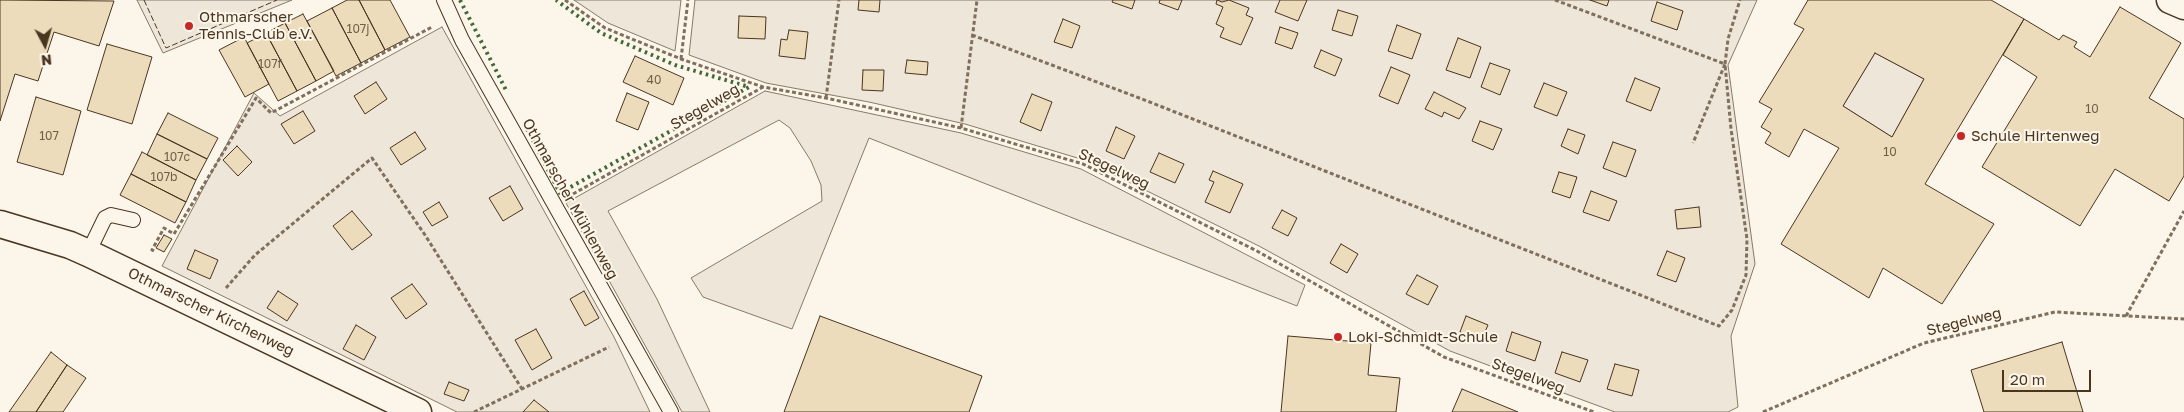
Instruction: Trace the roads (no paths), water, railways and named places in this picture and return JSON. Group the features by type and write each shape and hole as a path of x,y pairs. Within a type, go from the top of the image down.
{"street":[{"path":"2170,0 2184,6"},
{"name":"Othmarscher Kirchenweg","path":"0,224 88,252 418,412"}],"lane":[{"name":"Othmarscher Mühlenweg","path":"444,0 462,40 671,412"},
{"path":"88,252 105,218 111,215 133,220"}],"place":[{"name":"Othmarscher Tennis-Club e.V.","path":"189,26"},
{"name":"Schule Hirtenweg","path":"1961,136"},
{"name":"Loki-Schmidt-Schule","path":"1338,337"}]}
